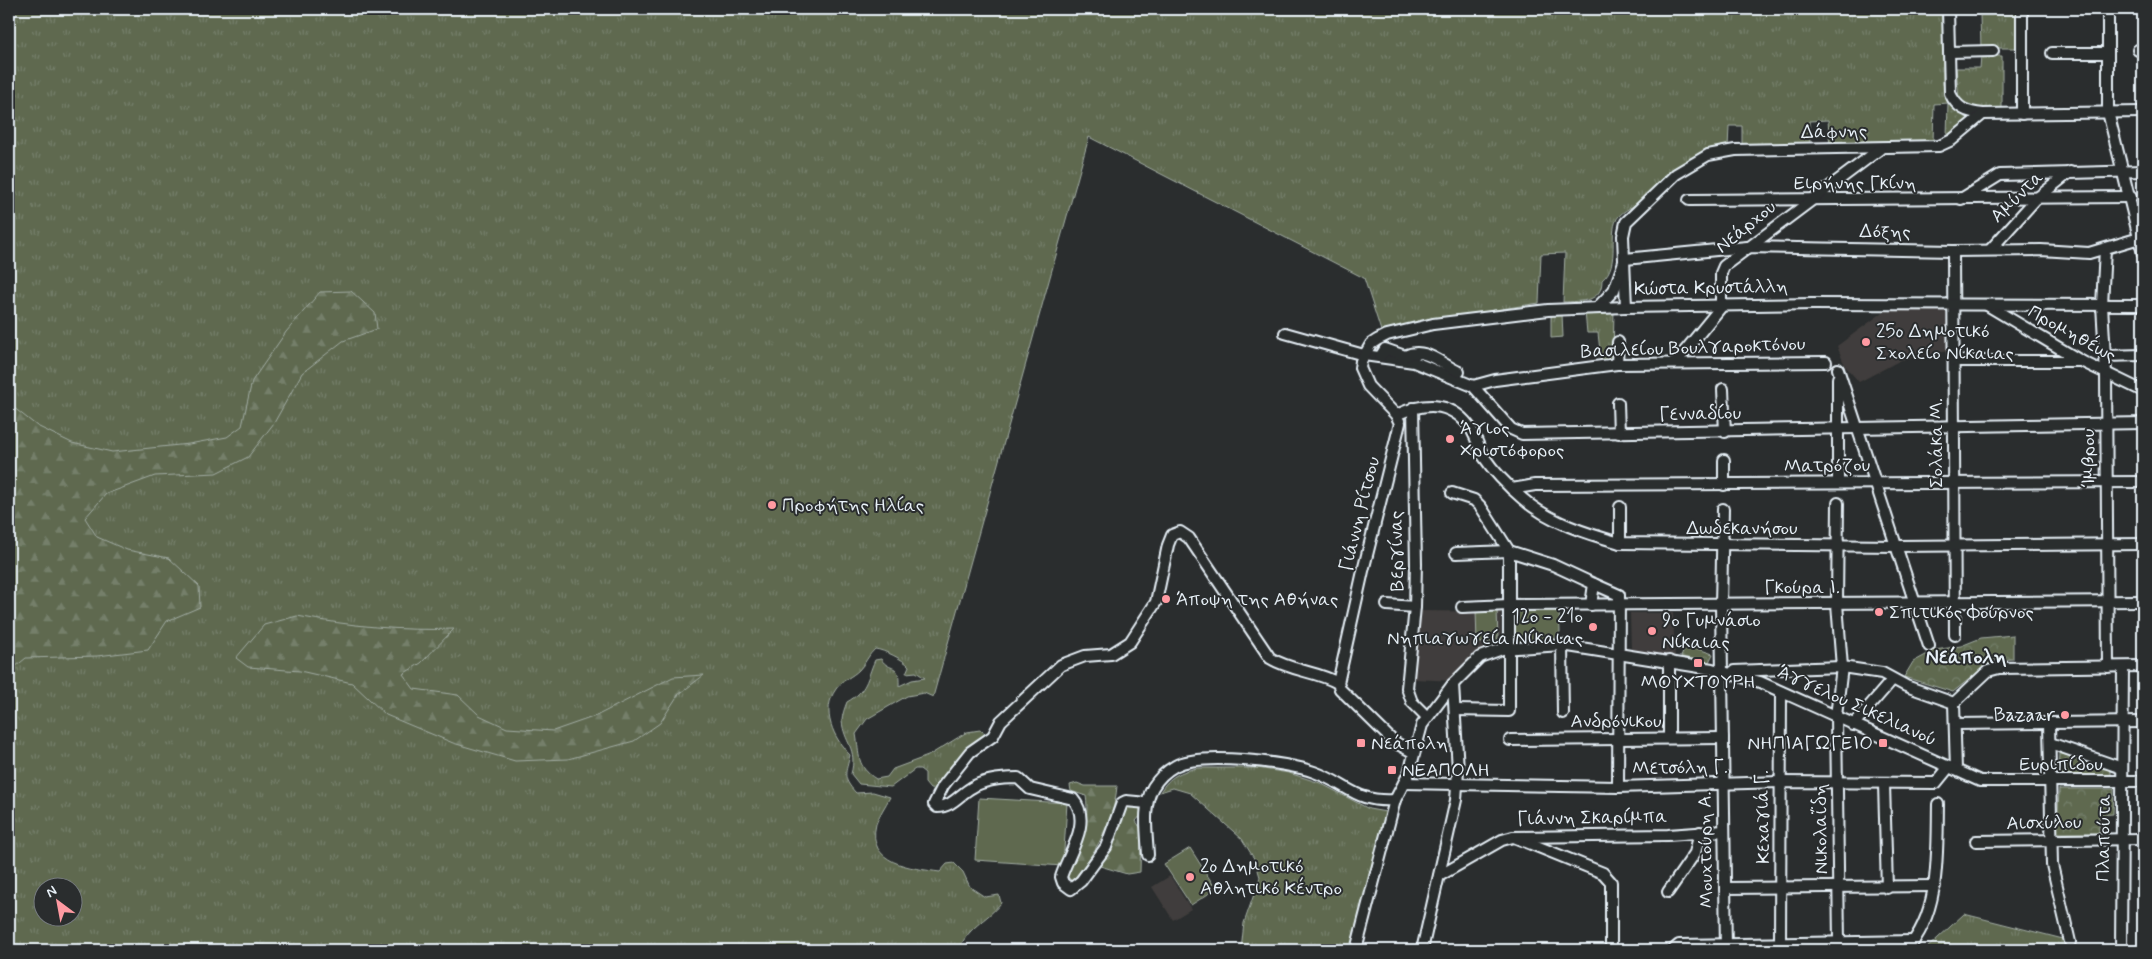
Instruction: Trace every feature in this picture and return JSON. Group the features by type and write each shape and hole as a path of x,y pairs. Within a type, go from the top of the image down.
{"street":[{"path":"1948,9 1949,87 1953,100 1964,112 1983,114 2143,112"},
{"path":"2022,9 2022,114"},
{"path":"2108,9 2108,112 2141,237 2143,254"},
{"path":"1949,52 1994,51"},
{"path":"2052,53 2108,53"},
{"name":"Δάφνης","path":"1626,307 1623,236 1626,222 1669,179 1708,155 1734,150 1880,149 1945,145 1983,114"},
{"name":"Νεάρχου","path":"1721,307 1721,273 1724,266 1880,149"},
{"path":"1961,200 2000,175 2143,171"},
{"name":"Αμύντα","path":"1990,250 2036,199 2070,172"},
{"name":"Ειρήνης Γκίνη","path":"1689,200 1961,200 2131,197"},
{"name":"Δόξης","path":"1625,259 1747,248 2089,252 2105,250 2141,237"},
{"name":"Ίμβρου","path":"2105,250 2102,306 2106,374 2108,667"},
{"name":"Σολάκα Μ.","path":"1953,251 1954,361 1952,428 1955,635"},
{"path":"1597,308 1614,290 1625,259"},
{"name":"Κώστα Κρυστάλλη","path":"1364,355 1371,344 1387,335 1432,324 1529,312 1626,307 1954,304 2143,305"},
{"name":"Προμηθέως","path":"1986,305 2081,361 2143,391"},
{"path":"1676,362 1721,307"},
{"name":"Γενναδίου","path":"1285,333 1364,355 1414,362 1473,386 1511,429 1522,434 1725,432 1857,427 1952,428 2143,423"},
{"path":"1617,364 1618,342"},
{"path":"1380,357 1385,349 1406,356 1413,352 1427,353 1459,372"},
{"path":"1364,355 1360,368 1362,377 1375,395 1396,415"},
{"path":"2105,356 2143,356"},
{"path":"1954,361 2081,361"},
{"name":"Βασιλείου Βουλγαροκτόνου","path":"1473,386 1495,380 1617,364 1826,362"},
{"path":"1838,483 1838,369 1929,646"},
{"path":"1724,389 1725,432"},
{"path":"1618,403 1619,433"},
{"name":"Δωδεκανήσου","path":"1396,415 1413,408 1431,405 1448,410 1462,419 1473,433 1488,462 1512,489 1532,507 1594,535 1620,543 1723,546 2143,544"},
{"name":"Βεργίνας","path":"1413,408 1417,553 1415,607 1407,688 1412,702 1427,717"},
{"name":"Γιάννη Ρίτσου","path":"1338,683 1363,571 1399,434 1400,423 1396,415"},
{"path":"1724,460 1724,485"},
{"name":"Ματρόζου","path":"1512,489 1535,485 2143,482"},
{"path":"1452,493 1474,500 1481,507 1509,551 1509,711 1455,710"},
{"name":"Νικολαΐδη","path":"1838,503 1836,604 1842,666 1836,716 1839,942"},
{"path":"1620,507 1620,543"},
{"name":"Μουχτούρη Α.","path":"1723,509 1720,605 1723,671 1722,786 1726,947"},
{"path":"1147,803 1126,800 1122,803 1106,847 1081,882 1071,889 1066,887 1061,877 1079,834 1079,814 1077,804 1073,799 1030,789 1018,778 999,778 973,786 951,805 937,807 934,804 944,786 970,752 993,736 1001,720 1061,665 1084,656 1112,654 1130,642 1156,602 1168,545 1172,535 1180,532 1189,538 1270,658 1279,664 1323,675 1338,683 1340,689 1398,746 1413,752 1404,783 1395,800 1356,950"},
{"path":"1456,553 1509,551 1553,566 1594,584 1619,601 1618,787"},
{"path":"1591,605 1594,584"},
{"name":"Γκούρα Ι.","path":"1462,607 1591,605 1619,601 1720,605 2143,602"},
{"path":"1387,605 1415,607"},
{"path":"1562,645 1563,713"},
{"name":"Άγγελου Σικελιανού","path":"1413,752 1427,717 1453,684 1480,657 1509,648 1562,645 1669,661 1723,671 1753,679 1980,781"},
{"path":"1669,661 1669,738"},
{"path":"1723,671 1842,666 1882,673 1892,680 1954,703"},
{"path":"1954,703 1988,671 1998,668 2143,666"},
{"name":"Πλαπούτα","path":"2122,950 2123,667"},
{"path":"1853,725 1892,680"},
{"path":"1422,950 1440,876 1458,786 1453,684"},
{"name":"Κεχαγιά Γ.","path":"1780,943 1782,888 1781,692"},
{"path":"1952,768 1956,724 1954,703"},
{"path":"1956,724 2143,722"},
{"path":"2050,723 2050,841 2052,865 2070,942"},
{"name":"Ανδρόνικου","path":"1510,740 1723,738"},
{"path":"2050,743 2122,768"},
{"path":"1148,855 1147,803 1158,781 1176,766 1186,762 1256,760 1301,768 1321,774 1363,798 1379,801 1395,800"},
{"name":"Μετσόλη Γ.","path":"1404,783 1458,786 1618,787 1722,786 1780,782 1936,783 1952,768"},
{"name":"Ευριπίδου","path":"1980,781 2143,781"},
{"path":"1884,784 1887,888"},
{"path":"1906,950 1914,941 1935,886 1938,804"},
{"name":"Γιάννη Σκαρίμπα","path":"1440,876 1502,840 1513,837 1724,831"},
{"path":"1668,892 1695,852 1700,832"},
{"path":"1513,837 1609,877 1611,882 1611,950"},
{"name":"Αισχύλου","path":"1976,841 2143,839"},
{"path":"1725,888 1887,888 1935,886"},
{"path":"1676,948 1780,943 1914,941"}],"shaded area":[{"path":"1946,309 1949,351 1901,360 1859,382 1845,366 1837,346 1886,310"},
{"path":"1421,611 1501,612 1501,646 1454,681 1414,679"},
{"name":"9ο Γυμνάσιο Νίκαιας","path":"1630,613 1673,613 1675,657 1631,649"},
{"path":"1170,876 1191,909 1173,920 1152,887"}],"green space":[{"path":"9,9 1943,9 1943,84 1948,103 1934,104 1933,142 1830,147 1828,120 1809,121 1810,145 1742,147 1742,126 1729,126 1728,148 1718,149 1663,189 1619,216 1615,222 1611,265 1608,273 1602,280 1601,288 1594,297 1583,301 1563,302 1565,253 1541,254 1539,303 1427,321 1382,334 1364,278 1089,137 933,697 924,693 907,696 867,719 856,734 862,765 876,779 887,777 893,769 928,756 967,732 980,730 985,733 985,737 940,790 930,789 925,783 925,773 920,769 915,769 891,787 859,784 851,774 853,765 852,752 843,729 843,714 847,702 863,689 875,660 881,659 888,666 896,670 899,686 912,680 925,678 916,672 906,673 909,666 906,663 893,655 875,649 859,670 838,686 831,697 829,706 829,715 834,733 850,755 846,779 851,788 856,793 873,792 890,797 876,824 875,838 878,848 884,856 905,866 940,872 947,864 954,863 963,872 970,887 985,897 999,895 1001,903 972,930 962,942 959,950 9,950"},
{"path":"1992,9 2017,9 2017,48 1981,48 1980,15 1992,15"},
{"path":"1981,56 2002,56 2002,109 1968,107 1959,98 1956,68 1980,68"},
{"path":"1948,103 1958,112 1972,117 1947,135"},
{"path":"351,291 375,313 377,329 343,341 302,373 274,423 248,457 216,473 155,476 106,494 85,518 97,537 127,550 169,558 199,586 200,607 167,621 148,650 97,656 26,658 9,672 9,408 13,407 37,426 72,443 112,452 189,444 227,437 242,426 252,381 286,332 320,292"},
{"path":"1614,310 1613,360 1601,360 1598,333 1587,333 1585,312"},
{"path":"1562,314 1563,337 1551,338 1551,315"},
{"path":"1559,608 1560,632 1554,639 1509,641 1511,609"},
{"path":"1497,609 1498,642 1477,643 1476,610"},
{"path":"297,616 336,623 376,627 454,629 421,663 403,674 414,689 458,695 479,715 507,728 553,731 596,716 673,677 704,675 678,695 660,723 634,741 568,759 515,761 453,743 386,715 352,683 300,671 248,667 236,658 264,625"},
{"path":"2013,635 2013,659 1993,660 1953,692 1904,677 1913,662 1935,650 1961,646 1981,638"},
{"path":"1686,645 1713,654 1709,662 1681,657"},
{"path":"2059,753 2111,769 2111,775 2058,776"},
{"path":"1197,768 1257,768 1289,773 1320,783 1369,809 1386,812 1388,817 1351,950 1241,950 1244,923 1260,877 1255,860 1242,839 1190,793 1173,788 1160,792 1176,776"},
{"path":"1077,783 1085,786 1117,786 1108,825 1096,848 1072,881 1067,876 1084,827 1087,807 1086,796 1071,791 1070,785"},
{"path":"2059,789 2114,789 2113,814 2099,815 2099,833 2057,833"},
{"path":"979,798 1067,803 1063,866 975,860"},
{"path":"1124,804 1141,807 1141,815 1136,821 1141,829 1140,872 1127,874 1100,866 1111,845"},
{"name":"2o Δημοτικό Αθλητικό Κέντρο","path":"1190,848 1216,889 1191,905 1164,864"},
{"path":"1964,914 2063,939 2067,950 1925,950"}],"place":[{"name":"25o Δημοτικό Σχολείο Νίκαιας","path":"1866,342"},
{"name":"Άγιος Χριστόφορος","path":"1450,439"},
{"name":"Προφήτης Ηλίας","path":"772,505"},
{"name":"Άποψη της Αθήνας","path":"1166,599"},
{"name":"Σπιτικός Φούρνος","path":"1879,612"},
{"name":"12ο - 21ο Νηπιαγωγεία Νίκαιας","path":"1593,627"},
{"name":"9ο Γυμνάσιο Νίκαιας","path":"1652,631"},
{"name":"ΜΟΥΧΤΟΥΡΗ","path":"1698,663"},
{"name":"Bazaar","path":"2065,715"},
{"name":"Νεάπολη","path":"1361,743"},
{"name":"ΝΗΠΙΑΓΩΓΕΙΟ","path":"1883,743"},
{"name":"ΝΕΑΠΟΛΗ","path":"1392,770"},
{"name":"2o Δημοτικό Αθλητικό Κέντρο","path":"1190,877"}],"district":[{"name":"Νεάπολη","path":"1966,657"}]}
